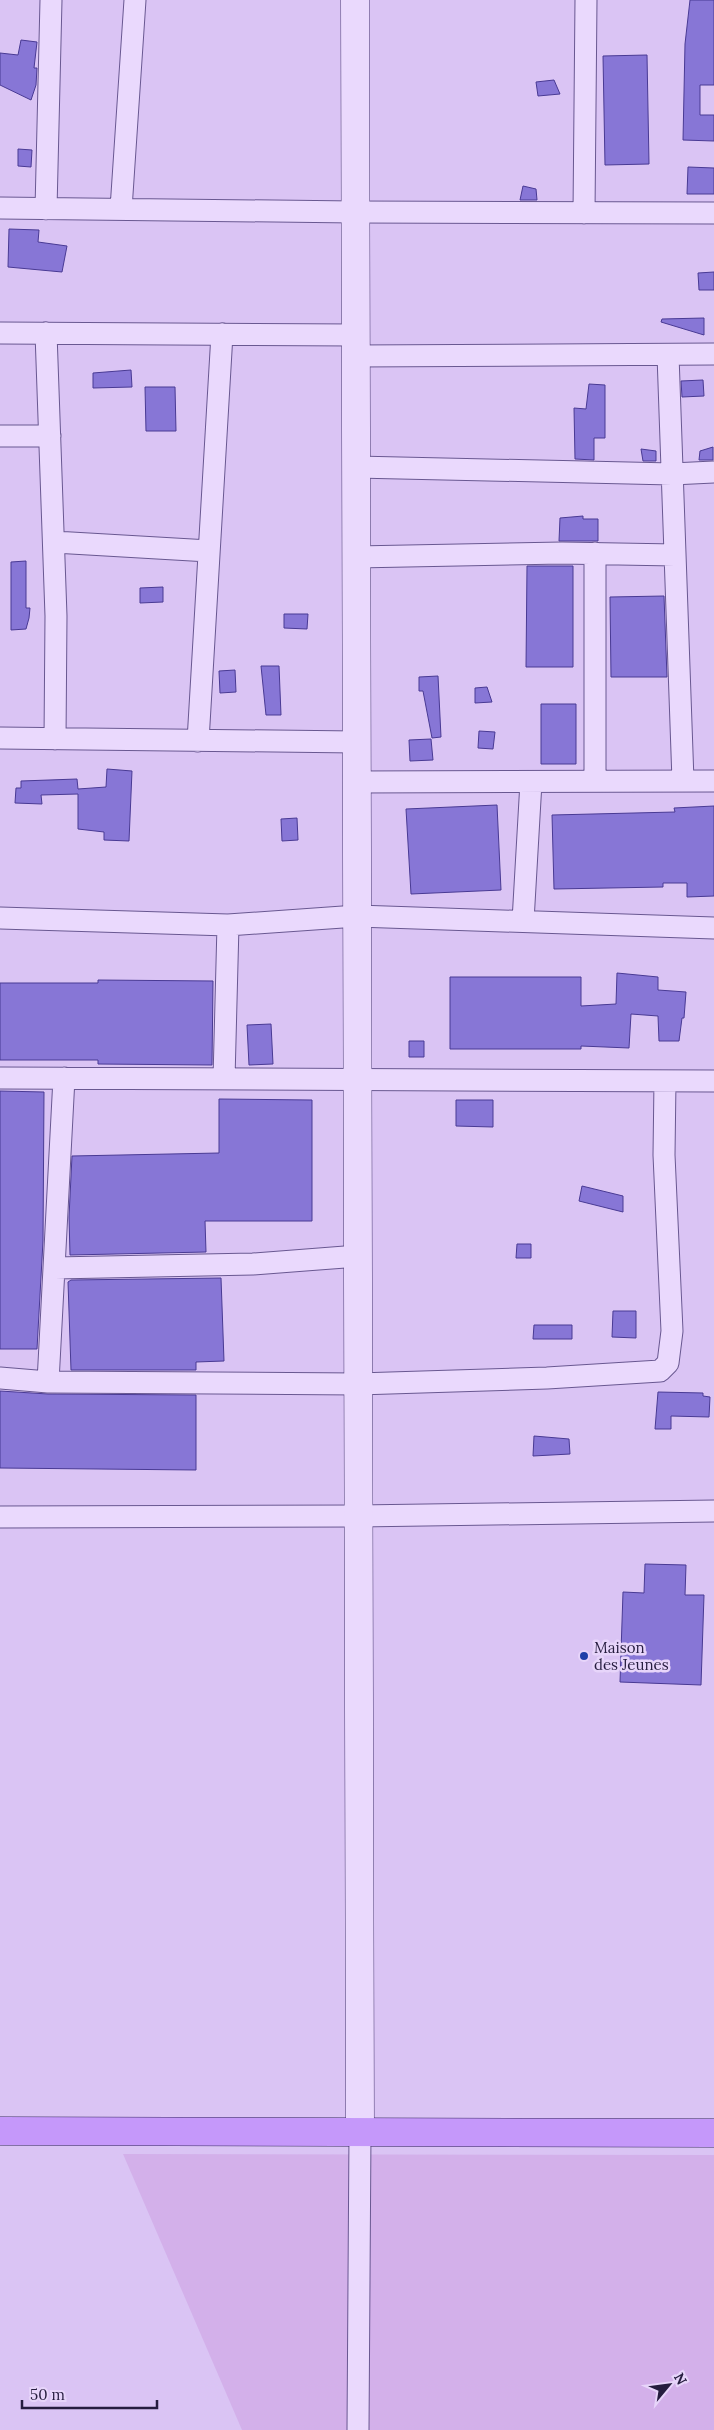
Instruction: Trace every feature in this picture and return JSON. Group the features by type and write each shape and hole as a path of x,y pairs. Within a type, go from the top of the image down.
{"main road":[{"path":"0,2132 714,2133"}],"street":[{"path":"46,208 51,0"},
{"path":"121,209 135,0"},
{"path":"355,0 360,2132 358,2430"},
{"path":"584,213 586,0"},
{"path":"0,208 355,212 714,213"},
{"path":"0,333 222,334 355,346 668,355 714,354"},
{"path":"46,333 56,616 55,739"},
{"path":"198,740 222,334"},
{"path":"668,355 683,781"},
{"path":"0,436 50,436"},
{"path":"356,467 672,474 714,472"},
{"path":"54,542 209,551"},
{"path":"356,557 595,553 675,555"},
{"path":"595,553 595,781"},
{"path":"0,738 356,742"},
{"path":"356,782 714,781"},
{"path":"523,921 531,782"},
{"path":"0,918 228,925 357,916 714,928"},
{"path":"224,1079 228,925"},
{"path":"0,1078 714,1081"},
{"path":"48,1382 64,1078"},
{"path":"0,1378 48,1382 358,1384 547,1378 660,1371 664,1369 668,1362 672,1331 664,1155 665,1081"},
{"path":"55,1268 253,1264 358,1256"},
{"path":"0,1517 358,1516 714,1511"}],"shaded area":[{"path":"123,2154 714,2155 714,2430 242,2430"}],"building":[{"path":"690,0 714,0 714,85 700,85 700,115 714,115 714,141 683,140 685,44"},
{"path":"21,40 37,42 34,68 37,68 36,85 31,100 0,85 0,53 18,55"},
{"path":"647,55 649,164 605,165 603,56"},
{"path":"554,80 560,94 538,96 536,82"},
{"path":"18,149 32,150 31,167 18,166"},
{"path":"688,167 714,168 714,194 687,194"},
{"path":"523,186 536,189 537,200 520,200"},
{"path":"9,229 39,230 38,242 67,246 62,272 8,267"},
{"path":"714,272 714,290 699,290 698,273"},
{"path":"704,318 704,335 661,322 662,319"},
{"path":"131,370 132,387 93,388 93,373"},
{"path":"703,380 704,396 682,397 681,381"},
{"path":"589,384 605,385 605,438 594,438 594,460 575,459 574,408 586,409"},
{"path":"145,387 175,387 176,431 146,431"},
{"path":"713,447 713,460 699,460 700,451"},
{"path":"641,449 656,451 656,461 643,461"},
{"path":"583,516 583,519 598,519 598,541 559,541 560,518"},
{"path":"26,561 26,608 30,608 29,618 26,629 11,630 11,562"},
{"path":"527,566 573,566 573,667 526,667"},
{"path":"163,587 163,602 140,603 140,588"},
{"path":"664,596 667,677 611,677 610,597"},
{"path":"284,614 308,614 307,629 284,628"},
{"path":"261,666 279,666 281,715 266,715"},
{"path":"235,670 236,692 220,693 219,671"},
{"path":"438,676 441,737 432,738 423,691 419,691 419,677"},
{"path":"487,687 492,702 475,703 475,688"},
{"path":"541,704 576,704 576,764 541,764"},
{"path":"479,731 495,732 493,749 478,748"},
{"path":"431,739 433,760 410,761 409,740"},
{"path":"107,769 132,771 129,841 104,840 104,832 78,829 78,794 41,795 42,804 15,803 16,788 21,788 21,781 77,779 78,789 106,787"},
{"path":"497,805 501,890 411,894 406,809"},
{"path":"714,806 714,896 687,897 687,883 663,883 663,887 554,889 552,815 675,812 674,808"},
{"path":"297,818 298,840 282,841 281,819"},
{"path":"617,973 658,977 658,990 686,992 684,1018 682,1018 679,1041 659,1041 658,1016 631,1014 629,1048 581,1046 581,1049 450,1049 450,977 581,977 581,1006 616,1004"},
{"path":"98,980 213,981 212,1065 98,1064 98,1060 0,1060 0,983 98,983"},
{"path":"271,1024 273,1064 249,1065 247,1025"},
{"path":"409,1041 424,1041 424,1057 409,1057"},
{"path":"0,1091 44,1092 43,1241 37,1349 0,1349"},
{"path":"219,1099 312,1100 312,1221 205,1221 206,1252 70,1255 69,1217 72,1156 219,1153"},
{"path":"456,1100 493,1100 493,1127 456,1126"},
{"path":"582,1186 623,1196 623,1212 579,1201"},
{"path":"517,1244 531,1244 531,1258 516,1258"},
{"path":"221,1278 224,1361 196,1362 196,1370 71,1370 68,1282 71,1280"},
{"path":"613,1311 636,1311 636,1338 612,1337"},
{"path":"534,1325 572,1325 572,1339 533,1339"},
{"path":"0,1391 48,1394 196,1395 196,1470 0,1468"},
{"path":"658,1392 703,1393 703,1396 710,1397 709,1417 671,1416 671,1429 655,1429"},
{"path":"534,1436 569,1439 570,1454 533,1456"},
{"path":"645,1564 686,1565 685,1595 704,1595 701,1685 620,1682 623,1592 644,1593"}],"place":[{"name":"Maison des Jeunes","path":"584,1656"}]}
